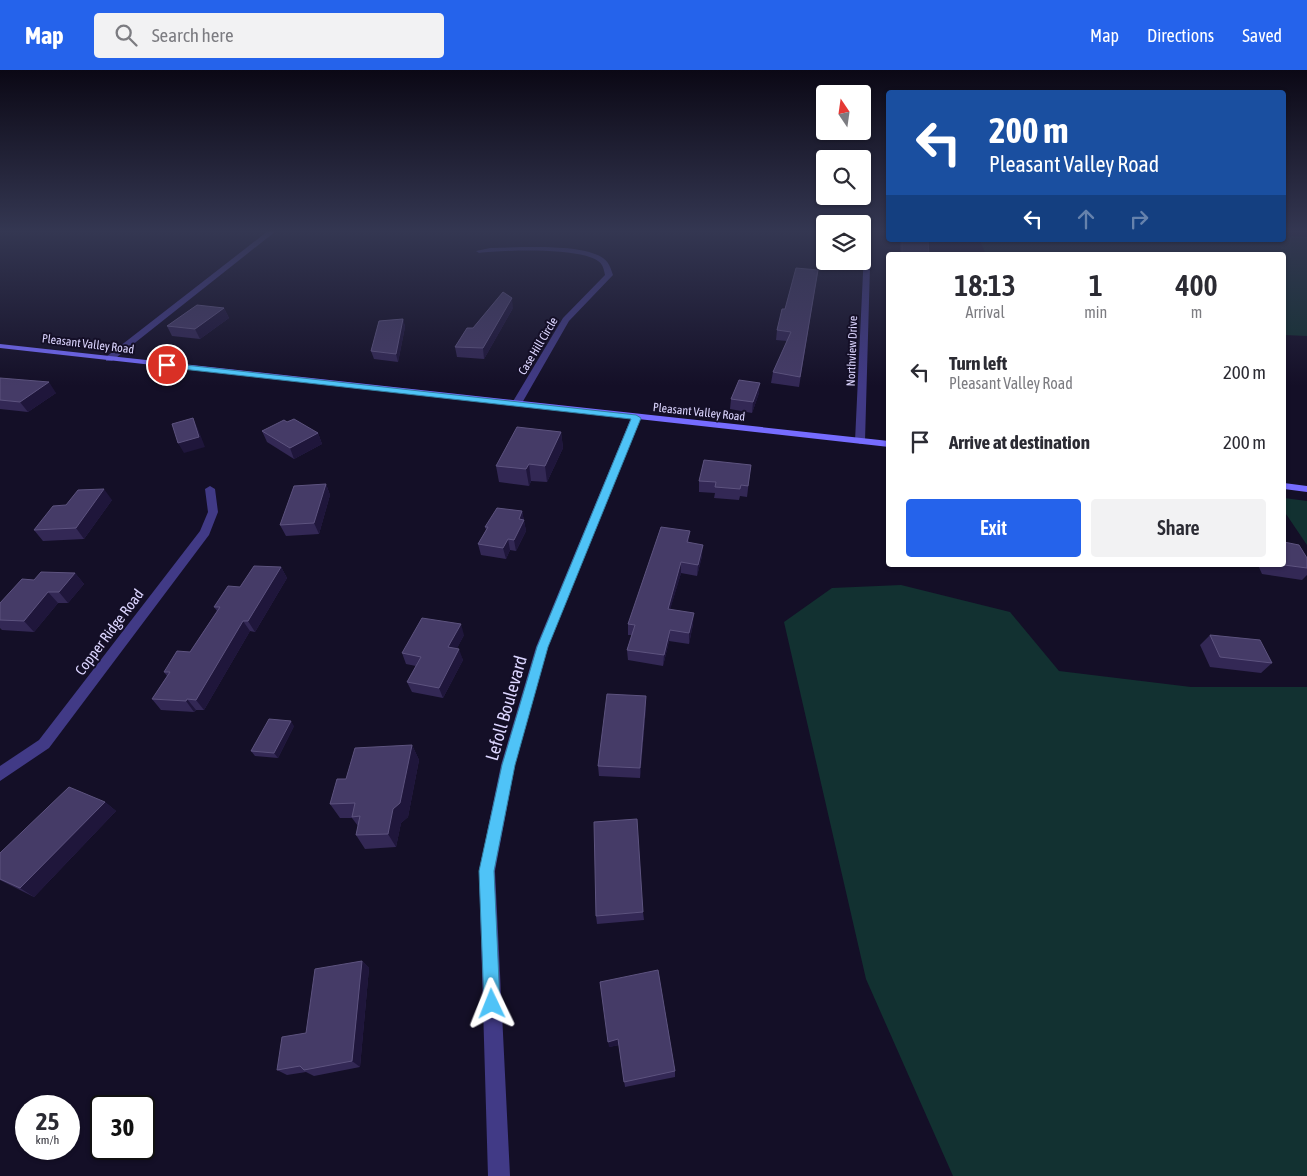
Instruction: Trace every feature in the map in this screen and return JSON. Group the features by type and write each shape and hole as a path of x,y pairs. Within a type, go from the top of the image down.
{"main road":[{"name":"Pleasant Valley Road","path":"0,346 517,403 636,418 886,444"},
{"path":"1286,486 1307,489"}],"street":[{"path":"109,359 208,283"},
{"name":"Case Hill Circle","path":"517,403 566,320 602,283"},
{"name":"Northview Drive","path":"860,441 866,283"},
{"name":"Lefoll Boulevard","path":"498,1176 487,871 508,765 542,647 636,418"},
{"name":"Copper Ridge Road","path":"0,774 44,744 205,532 213,512 210,489"}],"green space":[{"path":"1286,283 1307,283 1307,336 1286,335"},
{"path":"1286,498 1307,501 1307,545 1286,514"},
{"path":"901,585 1010,612 1059,671 1191,687 1307,687 1307,1176 953,1176 866,979 784,622 832,588"}],"building":[{"path":"792,283 816,283 800,377 773,372 791,332 777,330 782,309 785,309"},
{"path":"503,292 512,298 483,348 455,347 467,328 473,328"},
{"path":"197,305 224,308 195,329 167,326"},
{"path":"403,319 396,354 371,351 379,321"},
{"path":"0,378 49,382 20,402 0,400"},
{"path":"739,380 760,383 753,402 731,399"},
{"path":"193,418 199,437 178,443 172,424"},
{"path":"294,419 318,433 290,448 262,431 284,420 287,422"},
{"path":"517,427 561,432 545,466 529,464 526,469 496,466"},
{"path":"704,460 751,465 748,486 741,485 740,489 715,487 716,482 699,481"},
{"path":"326,484 314,523 280,525 294,486"},
{"path":"104,489 76,528 34,530 53,506 66,505 78,490"},
{"path":"497,508 522,511 519,519 524,520 514,540 508,539 503,548 478,544 488,527 485,527"},
{"path":"661,527 690,531 687,542 703,545 698,565 681,562 668,609 694,613 689,633 670,630 664,655 627,650 635,625 628,624"},
{"path":"1286,542 1299,545 1307,558 1307,568 1286,565"},
{"path":"254,566 281,567 248,621 243,621 196,700 152,699 170,672 164,672 177,651 190,652 220,607 214,607 228,586 240,587"},
{"path":"41,572 75,573 59,592 48,592 24,621 0,620 0,603 22,579 34,580"},
{"path":"422,618 461,624 448,647 459,649 439,688 407,682 421,657 402,653"},
{"path":"1210,635 1260,640 1272,663 1220,657"},
{"path":"607,694 646,696 640,768 598,766"},
{"path":"269,719 291,721 274,753 251,751"},
{"path":"412,745 400,803 393,809 388,834 356,835 360,816 352,817 355,803 330,804 337,779 346,779 355,748"},
{"path":"69,787 105,802 20,888 0,879 0,853"},
{"path":"637,819 643,912 596,916 594,822"},
{"path":"362,961 352,1061 304,1070 300,1066 277,1070 282,1037 306,1033 315,969"},
{"path":"658,970 675,1071 624,1082 618,1039 608,1042 600,982"}],"route":[{"path":"167,365 517,403 636,418 542,647 508,765 487,871 492,1004"}]}
